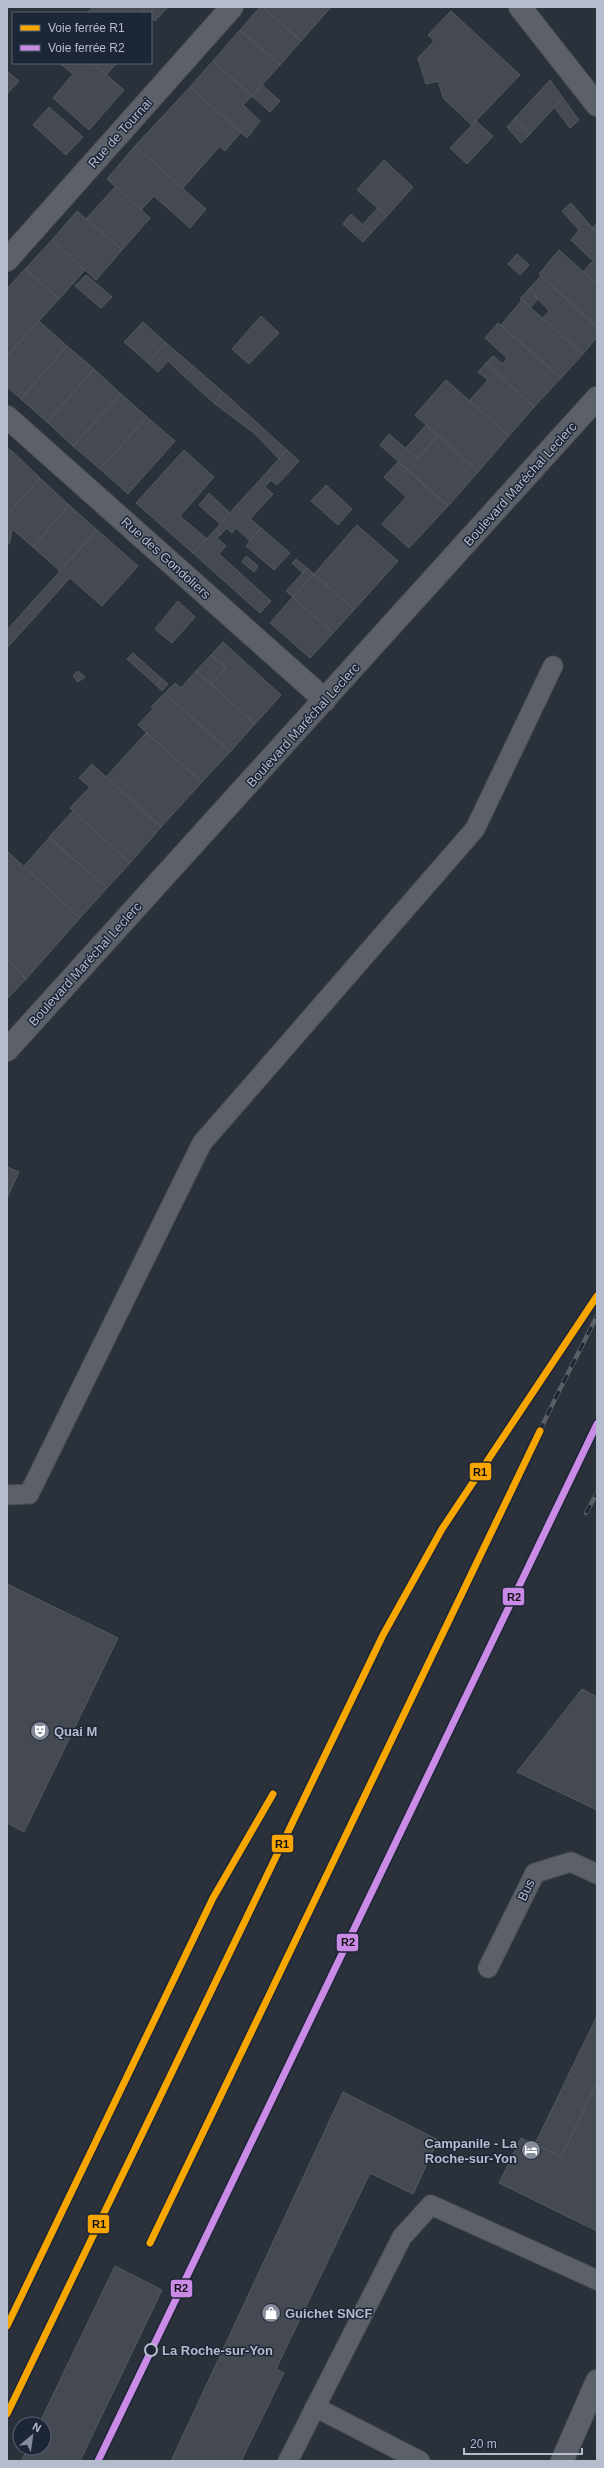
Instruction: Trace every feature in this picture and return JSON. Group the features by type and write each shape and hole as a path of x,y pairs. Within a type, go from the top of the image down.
{"street":[{"name":"Rue de Tournai","path":"7,260 232,7"},
{"path":"520,7 597,106"},
{"name":"Boulevard Maréchal Leclerc","path":"7,1050 597,398"},
{"name":"Rue des Gondoliers","path":"7,417 325,700"},
{"path":"562,2461 597,2381"}],"lane":[{"path":"7,1495 29,1494 202,1143 475,829 553,666"},
{"name":"Bus","path":"488,1968 535,1872 571,1862 597,1874"},
{"path":"288,2461 402,2238 431,2205 597,2280"},
{"path":"315,2407 420,2461"}],"building":[{"path":"93,7 139,7 145,12 88,12"},
{"path":"139,7 168,7 155,21 152,19 152,12 145,12"},
{"path":"260,7 263,7 301,41 280,65 240,30"},
{"path":"263,7 331,7 301,41"},
{"path":"451,11 520,75 472,125 444,99 438,81 426,84 418,58 434,41 428,35"},
{"path":"240,30 280,65 252,96 213,61"},
{"path":"213,61 252,96 243,105 260,121 247,138 190,87"},
{"path":"60,64 94,64 124,90 89,130 53,98 73,74"},
{"path":"94,64 116,64 106,75"},
{"path":"7,71 19,81 7,94"},
{"path":"550,80 563,98 530,134 515,118"},
{"path":"262,85 280,101 270,112 252,96"},
{"path":"190,87 241,132 225,151 220,146 182,189 135,146"},
{"path":"563,98 579,120 570,128 554,107"},
{"path":"49,107 83,137 66,155 33,125"},
{"path":"515,118 530,134 521,143 507,127"},
{"path":"476,121 493,136 467,164 450,148"},
{"path":"135,146 206,209 190,228 154,196 141,210 107,179"},
{"path":"384,160 413,187 387,216 357,190"},
{"path":"116,186 150,218 122,250 86,219"},
{"path":"571,203 597,233 597,284 583,272 593,261 571,240 579,230 562,211"},
{"path":"378,208 387,216 371,233 362,225"},
{"path":"77,211 122,250 96,280 52,240"},
{"path":"351,214 371,233 363,242 343,224"},
{"path":"597,223 597,233 592,228"},
{"path":"52,240 85,270 59,299 25,269"},
{"path":"559,250 597,284 597,327 539,274"},
{"path":"517,254 529,265 520,275 508,264"},
{"path":"25,269 59,299 7,356 7,289"},
{"path":"86,275 112,297 101,308 75,286"},
{"path":"541,276 597,327 597,337 583,354 542,319 549,311 529,289"},
{"path":"529,289 535,294 537,300 530,308 520,299"},
{"path":"522,300 583,354 561,378 501,325"},
{"path":"261,316 279,333 249,364 232,349"},
{"path":"39,321 67,346 21,399 7,387 7,356"},
{"path":"143,322 166,343 148,363 124,342"},
{"path":"498,323 561,378 534,407 486,363 493,356 503,364 507,358 485,338"},
{"path":"166,343 193,366 184,376 168,361 158,372 148,363"},
{"path":"67,346 94,369 47,422 21,399"},
{"path":"486,363 534,407 509,436 469,401 488,380 478,372"},
{"path":"193,366 223,392 215,404 184,376"},
{"path":"94,369 121,394 73,446 47,422"},
{"path":"446,380 509,436 478,472 415,415"},
{"path":"223,392 287,450 279,459 254,433 215,404"},
{"path":"121,394 147,417 100,469 73,446"},
{"path":"147,417 175,441 128,494 100,469"},
{"path":"426,425 438,435 418,459 405,449"},
{"path":"389,434 418,459 438,435 478,472 448,506 380,445"},
{"path":"7,448 13,452 7,458"},
{"path":"184,450 214,477 180,516 207,539 193,553 136,503"},
{"path":"287,450 299,461 277,485 271,480 265,487 273,494 250,519 236,506"},
{"path":"13,452 40,478 7,515 7,458"},
{"path":"398,462 448,506 409,548 382,524 406,497 384,477"},
{"path":"40,478 69,505 33,547 12,529 10,542 7,546 7,515"},
{"path":"326,485 352,509 338,525 311,501"},
{"path":"209,493 230,513 220,524 199,505"},
{"path":"69,505 97,530 60,571 33,547"},
{"path":"236,506 261,528 250,541 236,528 232,533 227,528 221,534 216,529"},
{"path":"357,525 398,561 354,610 314,574"},
{"path":"261,528 290,553 274,570 246,546"},
{"path":"216,529 221,534 217,538 226,546 219,554 271,601 260,613 193,553"},
{"path":"97,530 138,566 102,606 70,578 7,648 7,630"},
{"path":"246,556 258,566 254,572 242,562"},
{"path":"296,559 307,568 303,573 292,563"},
{"path":"307,568 314,574 293,597 286,591"},
{"path":"314,574 354,610 333,633 293,597"},
{"path":"293,597 333,633 310,658 270,623"},
{"path":"178,601 195,617 172,643 155,629"},
{"path":"223,642 281,695 255,724 211,684 226,668 211,655"},
{"path":"133,653 162,679 156,685 127,659"},
{"path":"211,655 226,668 211,684 196,671"},
{"path":"78,671 85,677 78,682 73,676"},
{"path":"196,671 255,724 230,752 165,693 175,683 181,688"},
{"path":"162,679 168,684 162,691 156,685"},
{"path":"165,693 230,752 202,782 138,725 154,708 151,707"},
{"path":"146,733 202,782 161,827 106,777"},
{"path":"92,764 161,827 130,863 70,808 90,787 79,778"},
{"path":"73,811 130,863 107,888 49,837"},
{"path":"49,838 107,888 80,918 24,866"},
{"path":"7,851 80,918 26,979 7,959"},
{"path":"7,959 26,979 7,999"},
{"path":"7,1167 19,1172 7,1198"},
{"name":"Quai M","path":"7,1584 118,1638 24,1832 7,1823"},
{"path":"582,1689 597,1697 597,1810 517,1772"},
{"path":"597,2016 597,2083 561,2157 535,2144"},
{"name":"Campanile - La Roche-sur-Yon","path":"597,2083 597,2231 499,2183 521,2138 561,2157"},
{"path":"343,2092 438,2140 413,2194 370,2173 276,2369 284,2373 241,2461 171,2461"},
{"path":"115,2266 162,2290 80,2461 21,2461 24,2456 52,2456 52,2416 43,2416"}],"railway":[{"path":"150,2243 557,1395 597,1316"},
{"path":"586,1513 597,1493"}],"rail line":[{"name":"R1","path":"7,2414 383,1635 442,1529 597,1296"},
{"name":"R2","path":"98,2461 597,1424"},
{"name":"R1","path":"150,2243 540,1431"},
{"name":"R1","path":"7,2326 213,1898 273,1794"}],"place":[{"name":"Quai M","path":"40,1731"},
{"name":"Campanile - La Roche-sur-Yon","path":"531,2150"},
{"name":"Guichet SNCF","path":"271,2313"},
{"name":"La Roche-sur-Yon","path":"151,2350"}]}
